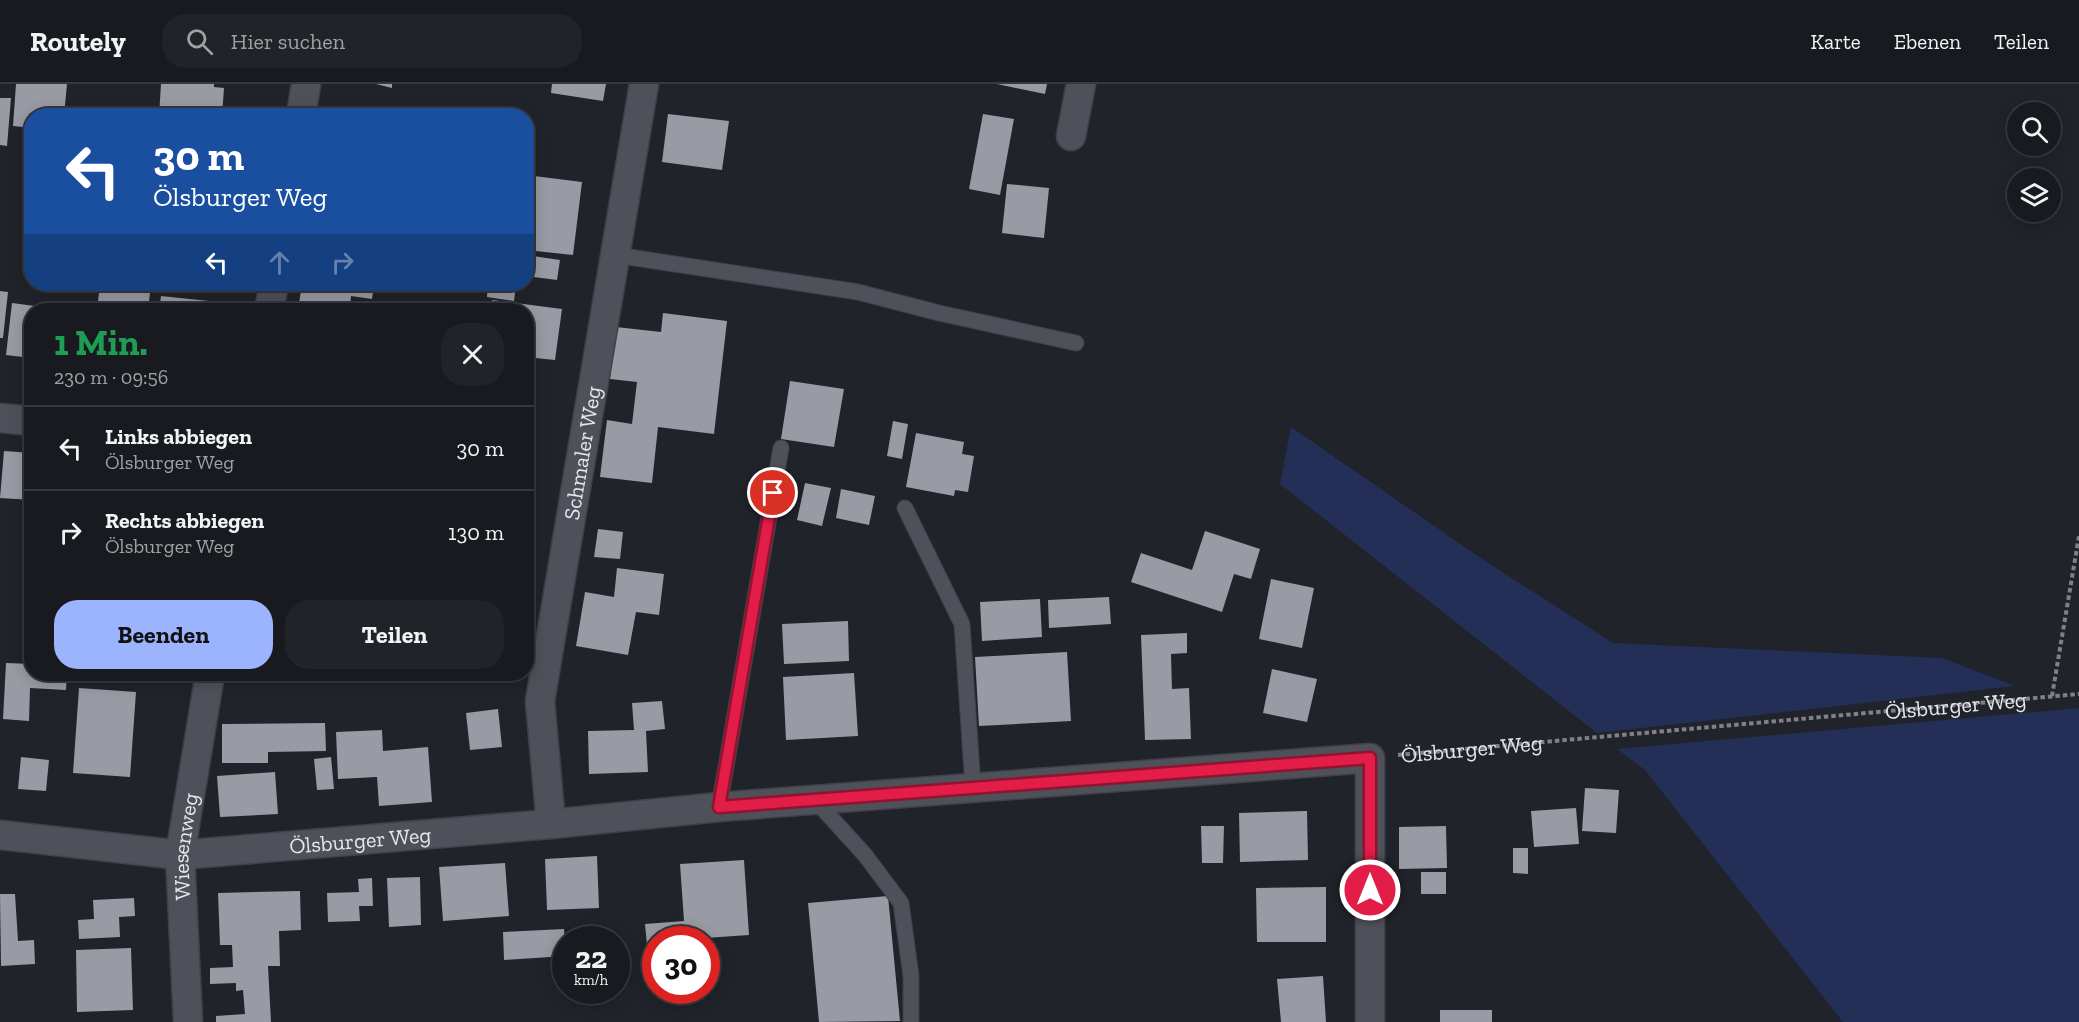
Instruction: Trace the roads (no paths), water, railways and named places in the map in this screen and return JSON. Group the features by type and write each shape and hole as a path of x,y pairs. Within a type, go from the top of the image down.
{"street":[{"path":"302,108 306,84"},
{"name":"Schmaler Weg","path":"551,824 540,701 644,84"},
{"path":"1071,136 1081,84"},
{"path":"0,418 24,420"},
{"name":"Wiesenweg","path":"188,1022 180,855 209,681"},
{"name":"Ölsburger Weg","path":"0,835 180,855 551,824 719,807 1370,758 1370,1022"}],"lane":[{"path":"616,255 858,292 939,313 1076,343"},
{"path":"719,807 781,448"},
{"path":"905,508 962,624 973,787"},
{"path":"815,800 866,855 901,903 911,976 911,1022"}]}
